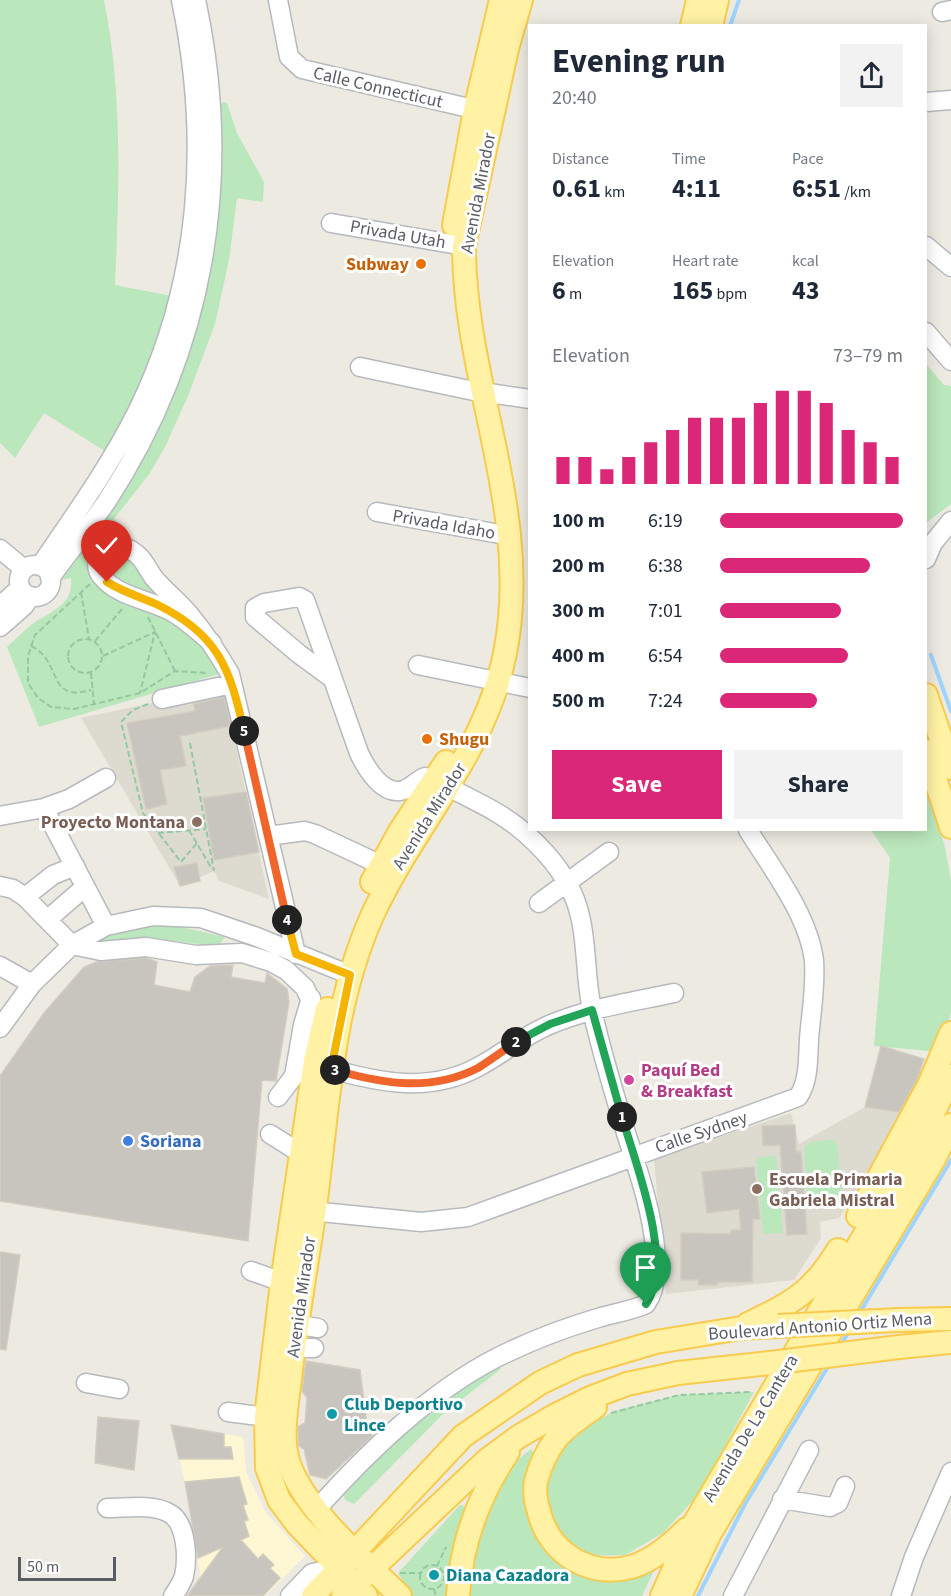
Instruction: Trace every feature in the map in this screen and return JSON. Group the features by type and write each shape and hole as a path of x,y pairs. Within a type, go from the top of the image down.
{"main road":[{"name":"Avenida Mirador","path":"358,1588 356,1551 315,1511 299,1486 288,1460 285,1418 308,1325 300,1153 323,1065 343,972 364,898 381,865 476,737 491,680 505,657 511,617 512,588 504,535 505,497 476,391 464,276 457,245 485,112 501,0"},
{"name":"Avenida Mirador","path":"485,112 521,0"},
{"path":"692,24 698,0"},
{"path":"711,24 717,0"},
{"path":"927,697 951,768"},
{"path":"927,754 951,827"},
{"name":"Avenida Mirador","path":"399,1587 358,1588 297,1524 279,1500 267,1468 266,1417 284,1273 303,1210 323,1065 323,1028 343,972 361,944 384,892 441,784"},
{"path":"741,1328 794,1301 811,1288 826,1270 918,1107 951,1033"},
{"name":"Avenida De La Cantera","path":"662,1596 695,1522 919,1143 951,1076"},
{"name":"Avenida De La Cantera","path":"680,1596 710,1533 934,1159 951,1125"},
{"name":"Boulevard Antonio Ortiz Mena","path":"314,1596 463,1436 540,1383 578,1365 656,1342 741,1328 951,1318"},
{"name":"Boulevard Antonio Ortiz Mena","path":"358,1588 487,1460 518,1437 590,1398 627,1384 678,1374 951,1342"},
{"path":"627,1384 557,1437 544,1458 536,1482 536,1500 542,1524 553,1544 567,1556 601,1570 630,1567 654,1557 695,1522"},
{"path":"458,1596 474,1515 493,1474 518,1437"}],"street":[{"path":"0,627 24,606 26,592 19,579 38,571 107,501 152,419 183,340 212,187 213,147 212,98 194,28 181,0"},
{"path":"194,28 196,0"},
{"name":"Calle Connecticut","path":"278,0 289,57 302,69 485,112"},
{"path":"927,102 951,100"},
{"name":"Privada Utah","path":"331,222 457,245"},
{"path":"927,247 949,264"},
{"path":"927,333 951,361"},
{"path":"360,367 476,391 528,399"},
{"name":"Privada Idaho","path":"377,512 504,535"},
{"path":"927,558 933,543 951,521"},
{"path":"212,643 173,612 107,582 101,576 97,563 103,553 109,547 117,546 132,551 142,558 155,578 212,643 231,679 296,954"},
{"path":"0,549 38,571 50,585 45,593 26,592 0,606"},
{"path":"315,1511 339,1484 431,1400 465,1376 496,1358 572,1327 646,1304 652,1296 655,1285 656,1250 649,1203 592,1010 579,908 567,882 551,860 500,815 425,777 400,791 393,790 377,781 366,768 359,753 333,679 305,600 299,597 264,603 255,608 255,616 299,654 333,679"},
{"path":"418,665 528,688"},
{"path":"162,699 231,679"},
{"path":"0,816 44,808 69,799 106,778"},
{"path":"44,808 106,926"},
{"path":"268,836 305,831 381,865"},
{"name":"Calle Sydney","path":"303,1210 421,1222 468,1217 792,1100 801,1092 807,1067 814,981 812,947 796,910 749,831"},
{"path":"539,903 609,852"},
{"path":"25,897 53,875 75,866"},
{"path":"0,886 13,889 25,897 72,945 93,951 146,947 196,955 229,952 255,956 286,970 305,988 323,1028"},
{"path":"48,919 85,887"},
{"path":"0,1028 6,1008 72,945 106,926 153,916 201,918 257,937 343,972"},
{"path":"255,956 257,937"},
{"path":"0,966 32,984"},
{"path":"294,1076 323,1065 365,1079 403,1085 448,1080 478,1067 523,1038 550,1024 592,1010 675,993"},
{"path":"278,1096 294,1076 301,1034 311,998"},
{"path":"270,1134 300,1153"},
{"path":"252,1268 284,1273"},
{"path":"86,1383 120,1389"},
{"path":"228,1412 266,1417"},
{"path":"733,1596 809,1450"},
{"path":"901,1596 911,1564 946,1496 951,1472"},
{"path":"782,1498 830,1507 838,1503 845,1486"},
{"path":"107,1508 159,1509 171,1513 175,1518 184,1541 186,1559 183,1578 173,1596"},
{"name":"Boulevard Antonio Ortiz Mena","path":"290,1596 312,1573 338,1568"}],"path":[{"path":"101,576 43,625 35,635 28,656 27,683 38,698 51,706 74,709 140,693 175,671 231,679"},
{"path":"81,592 89,639"},
{"path":"94,641 136,596 175,671"},
{"path":"103,656 155,632"},
{"path":"140,693 155,632"},
{"path":"89,639 99,645 103,656 100,666 91,673 80,673 75,670 68,655 72,644 89,639"},
{"path":"31,646 47,659 64,691 76,695 92,690"},
{"path":"91,673 93,705"},
{"path":"162,699 133,710 122,722 143,813 181,861 197,843"},
{"path":"189,830 214,871 190,743"},
{"path":"157,833 206,829"},
{"path":"606,1416 614,1411 679,1395 754,1392"},
{"path":"433,1566 442,1571 443,1582 434,1589 422,1583 422,1573 426,1567 433,1566"},
{"path":"399,1587 398,1573 401,1568"},
{"path":"398,1573 422,1573"},
{"path":"434,1589 436,1596"}],"shaded area":[{"name":"Proyecto Montana","path":"223,688 269,899 219,881 214,871 180,886 81,718"},
{"name":"Escuela Primaria Gabriela Mistral","path":"881,1046 924,1059 908,1114 839,1218 820,1222 821,1238 794,1280 666,1294 654,1159 791,1113 799,1144 865,1107"},
{"path":"171,1425 243,1437 246,1471 266,1513 305,1556 265,1596 187,1596 201,1578 185,1482"}],"green space":[{"path":"0,0 104,0 117,106 118,214 115,285 182,298 116,458 44,413 15,458 0,443"},
{"path":"223,102 227,103 237,133 264,182 263,202 237,198 229,260 215,324 188,396 165,447 150,473 114,519 139,547 120,541 95,579 103,591 157,608 202,644 219,674 39,727 7,647 31,625 58,608 67,599 70,593 71,578 52,582 150,428 212,109"},
{"path":"927,365 944,385 951,386 951,504 927,522"},
{"path":"114,550 132,553 210,638 103,573 105,560"},
{"path":"927,787 945,847 951,881 951,1012 939,1052 874,1046 890,858 872,831 927,831"},
{"path":"173,925 225,937 220,944 214,946 150,938 101,944 97,941 134,929"},
{"path":"834,1139 838,1147 842,1201 837,1204 812,1207 807,1200 804,1147 811,1142"},
{"path":"776,1156 783,1233 763,1234 756,1158"},
{"path":"497,1360 501,1369 444,1413 354,1504 345,1500 343,1493 411,1420"},
{"path":"754,1392 699,1494 663,1533 625,1555 586,1556 549,1526 540,1488 556,1452 582,1430 614,1411 679,1395"},
{"path":"531,1449 534,1454 525,1478 524,1500 530,1522 542,1540 569,1566 658,1562 642,1596 466,1596 479,1518 516,1461"},
{"path":"460,1505 463,1505 465,1509 452,1596 412,1596 398,1573"}],"building":[{"path":"224,697 231,726 180,736 186,766 160,770 167,804 146,809 127,723 195,711 194,704"},
{"path":"246,792 259,852 214,860 203,798"},
{"path":"197,863 200,881 180,886 174,867"},
{"name":"Soriana","path":"146,958 157,962 154,985 190,992 195,977 210,966 233,965 231,977 265,983 267,973 287,989 289,1002 276,1081 262,1080 248,1241 0,1201 0,1076 44,1013 84,967 96,962"},
{"path":"881,1046 924,1059 917,1079 899,1112 865,1107"},
{"path":"795,1125 796,1152 801,1152 807,1234 787,1235 780,1145 763,1146 762,1126"},
{"path":"754,1167 760,1219 753,1219 752,1282 717,1282 717,1285 698,1285 699,1280 681,1280 681,1233 731,1234 731,1230 741,1230 739,1209 707,1213 702,1172"},
{"path":"0,1252 20,1255 6,1350 0,1349"},
{"name":"Club Deportivo Lince","path":"306,1361 360,1370 367,1425 369,1424 372,1436 326,1479 310,1475 304,1449 299,1446 298,1427 305,1423 307,1398 302,1391"},
{"path":"98,1417 139,1421 134,1470 95,1463"},
{"path":"171,1425 224,1434 224,1447 231,1447 233,1459 179,1459"},
{"path":"239,1477 247,1504 243,1505 248,1520 244,1521 249,1536 241,1540 258,1559 263,1554 274,1565 270,1568 280,1578 263,1596 187,1596 223,1547 198,1558 185,1482"}],"waterway":[{"path":"731,24 739,0"},
{"path":"931,655 951,711"},
{"path":"859,1314 951,1160"},
{"path":"841,1345 849,1331"},
{"path":"698,1596 745,1504 829,1365"}],"place":[{"name":"Subway","path":"421,264"},
{"name":"Shugu","path":"427,739"},
{"name":"Proyecto Montana","path":"197,822"},
{"name":"Paquí Bed & Breakfast","path":"629,1080"},
{"name":"Soriana","path":"128,1141"},
{"name":"Escuela Primaria Gabriela Mistral","path":"757,1189"},
{"name":"Club Deportivo Lince","path":"332,1414"},
{"name":"Diana Cazadora","path":"434,1575"}],"route":[{"path":"107,582 122,591 173,612 183,619 212,643 230,674 296,954 350,975 331,1069 365,1079 403,1085 448,1080 478,1067 523,1038 550,1024 592,1010 616,1099 649,1203 656,1250 655,1285 652,1296 646,1304"}]}
